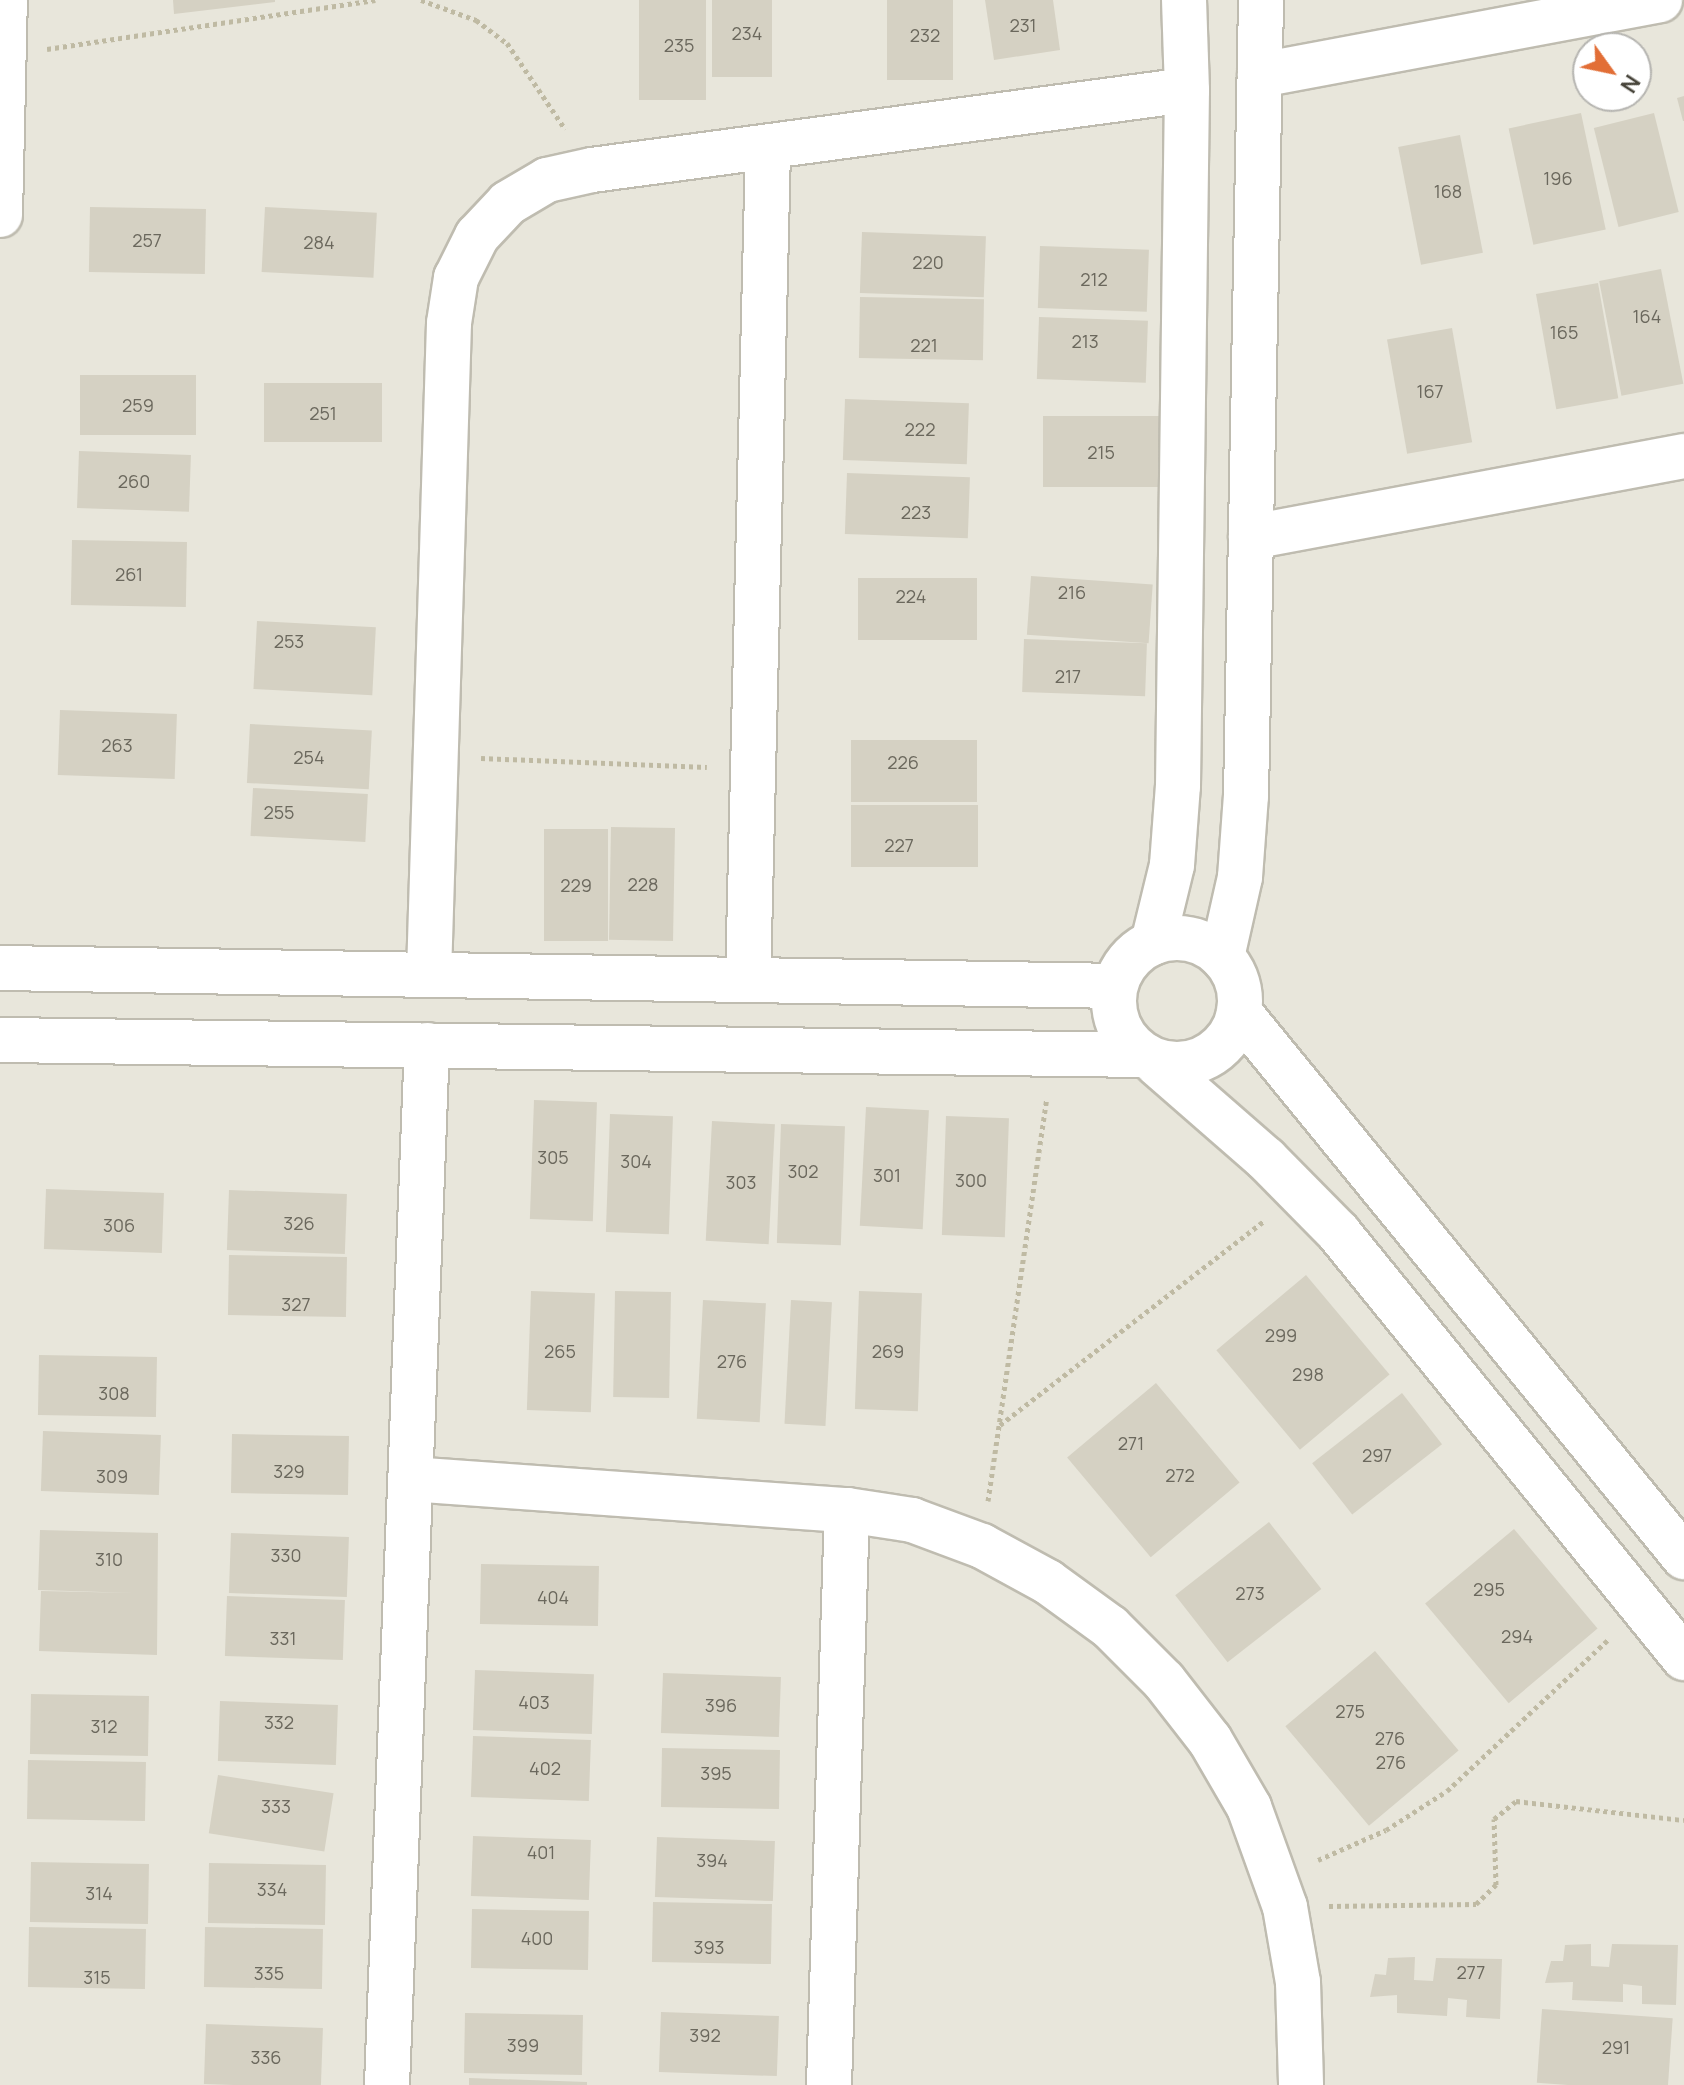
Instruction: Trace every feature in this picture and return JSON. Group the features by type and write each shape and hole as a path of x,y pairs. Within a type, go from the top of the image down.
{"street":[{"path":"0,215 5,0"},
{"path":"1153,943 1172,865 1178,799 1187,90 1184,0"},
{"path":"1222,957 1244,836 1261,0"},
{"path":"1260,75 1660,0"},
{"path":"429,974 449,323 456,278 477,236 508,203 547,180 592,170 1187,90"},
{"path":"748,980 768,147"},
{"path":"1251,537 1684,456"},
{"path":"0,1040 1054,1054 1150,1059 1194,1062 1210,1054 1234,1029 1239,1012 1234,973 1222,957 1202,942 1177,938 1153,943 1136,953 1115,986 1118,1025 1150,1059 1300,1193 1338,1232 1684,1658"},
{"path":"0,968 1115,986"},
{"path":"1239,1012 1684,1557"},
{"path":"387,2085 427,1045"},
{"path":"410,1479 847,1510 912,1520 982,1546 1048,1582 1110,1627 1164,1681 1210,1740 1249,1807 1280,1892 1298,1982 1301,2085"},
{"path":"829,2085 847,1510"}],"path":[{"path":"4,55 375,0"},
{"path":"421,0 476,20 507,43 592,170"},
{"path":"436,757 753,768"},
{"path":"982,1546 1054,1054"},
{"path":"999,1426 1300,1193"},
{"path":"1280,1892 1447,1791 1642,1607"},
{"path":"1280,1892 1476,1904 1496,1885 1494,1819 1516,1801 1684,1820"}],"shaded area":[{"path":"0,0 1684,0 1684,2085 0,2085"}],"building":[{"path":"173,0 275,0 275,2 174,14"},
{"path":"639,0 706,0 706,100 639,100"},
{"path":"712,0 772,0 772,77 712,77"},
{"path":"887,0 953,0 953,80 887,80"},
{"path":"985,0 1053,0 1060,50 994,60"},
{"path":"1684,96 1684,121 1683,121 1677,98"},
{"path":"1581,113 1606,229 1533,245 1509,128"},
{"path":"1654,113 1679,212 1619,227 1594,128"},
{"path":"1460,135 1483,253 1421,265 1398,147"},
{"path":"90,207 206,209 205,274 89,272"},
{"path":"265,207 377,213 373,278 262,272"},
{"path":"862,232 986,236 984,297 860,293"},
{"path":"1040,246 1149,250 1147,312 1038,308"},
{"path":"1661,269 1683,384 1621,396 1599,281"},
{"path":"1598,283 1618,398 1556,409 1536,294"},
{"path":"860,297 984,299 983,360 859,358"},
{"path":"1039,317 1148,321 1146,383 1037,379"},
{"path":"1452,328 1472,442 1407,454 1387,339"},
{"path":"80,375 196,375 196,435 80,435"},
{"path":"264,383 382,383 382,442 264,442"},
{"path":"845,399 969,403 967,464 843,460"},
{"path":"1043,416 1161,416 1161,487 1043,487"},
{"path":"79,451 191,455 189,512 77,508"},
{"path":"847,473 970,477 968,538 845,534"},
{"path":"72,540 187,542 186,607 71,605"},
{"path":"1031,576 1153,585 1149,643 1027,635"},
{"path":"858,578 977,578 977,640 858,640"},
{"path":"257,621 376,627 372,695 253,689"},
{"path":"1024,639 1147,643 1145,696 1022,692"},
{"path":"60,710 177,714 175,779 58,775"},
{"path":"250,724 372,730 369,789 247,783"},
{"path":"851,740 977,740 977,802 851,802"},
{"path":"253,788 368,794 365,842 250,836"},
{"path":"851,805 978,805 978,867 851,867"},
{"path":"611,827 675,828 673,941 609,940"},
{"path":"544,829 608,829 608,941 544,941"},
{"path":"534,1100 597,1102 593,1221 530,1219"},
{"path":"866,1107 929,1110 923,1229 860,1226"},
{"path":"610,1114 673,1116 669,1234 606,1232"},
{"path":"946,1116 1009,1118 1005,1237 942,1235"},
{"path":"712,1121 775,1124 769,1244 706,1241"},
{"path":"781,1124 845,1126 841,1245 777,1243"},
{"path":"46,1189 164,1193 162,1253 44,1249"},
{"path":"229,1190 347,1194 345,1254 227,1250"},
{"path":"229,1255 347,1257 346,1317 228,1315"},
{"path":"1306,1275 1390,1375 1300,1450 1216,1350"},
{"path":"531,1291 595,1293 591,1412 527,1410"},
{"path":"615,1291 671,1292 669,1398 613,1397"},
{"path":"859,1291 922,1293 918,1411 855,1409"},
{"path":"703,1300 766,1303 760,1422 697,1419"},
{"path":"791,1300 832,1302 825,1426 785,1424"},
{"path":"39,1355 157,1357 156,1417 38,1415"},
{"path":"1156,1383 1240,1483 1151,1557 1067,1458"},
{"path":"1402,1393 1442,1444 1352,1514 1312,1463"},
{"path":"43,1431 161,1435 159,1495 41,1491"},
{"path":"232,1434 349,1436 348,1495 231,1493"},
{"path":"1269,1522 1321,1589 1228,1662 1175,1595"},
{"path":"1514,1529 1598,1629 1509,1703 1425,1604"},
{"path":"40,1530 158,1533 157,1655 39,1651 41,1591 134,1593 38,1590"},
{"path":"231,1533 349,1537 347,1597 229,1593"},
{"path":"481,1564 599,1566 598,1626 480,1624"},
{"path":"227,1596 345,1600 343,1660 225,1656"},
{"path":"1375,1651 1459,1751 1369,1826 1285,1726"},
{"path":"475,1670 594,1674 592,1734 473,1730"},
{"path":"663,1673 781,1677 779,1737 661,1733"},
{"path":"31,1694 149,1696 148,1756 30,1754"},
{"path":"220,1701 338,1705 336,1765 218,1761"},
{"path":"473,1736 591,1740 589,1801 471,1797"},
{"path":"662,1748 780,1750 779,1809 661,1807"},
{"path":"28,1760 146,1762 145,1821 27,1819"},
{"path":"218,1775 334,1793 324,1852 209,1833"},
{"path":"473,1836 591,1840 589,1900 471,1896"},
{"path":"657,1837 775,1841 773,1901 655,1897"},
{"path":"31,1862 149,1864 148,1924 30,1922"},
{"path":"209,1863 326,1865 325,1925 208,1923"},
{"path":"653,1902 772,1904 771,1964 652,1962"},
{"path":"472,1909 589,1911 588,1970 471,1968"},
{"path":"29,1927 146,1929 145,1989 28,1987"},
{"path":"205,1927 323,1929 322,1989 204,1987"},
{"path":"1591,1944 1591,1966 1609,1967 1612,1944 1678,1945 1676,2005 1642,2004 1642,1986 1623,1984 1623,2002 1572,2000 1573,1982 1545,1983 1551,1961 1563,1961 1565,1945"},
{"path":"1415,1957 1414,1980 1433,1981 1436,1958 1502,1959 1500,2019 1466,2017 1467,2000 1448,1998 1447,2016 1397,2013 1397,1995 1370,1997 1375,1974 1386,1975 1388,1958"},
{"path":"1542,2009 1673,2018 1668,2085 1537,2083"},
{"path":"661,2012 779,2016 777,2076 659,2072"},
{"path":"465,2013 583,2015 582,2075 464,2073"},
{"path":"206,2024 323,2028 321,2085 204,2084"},
{"path":"469,2078 587,2082 587,2085 469,2085"}]}
